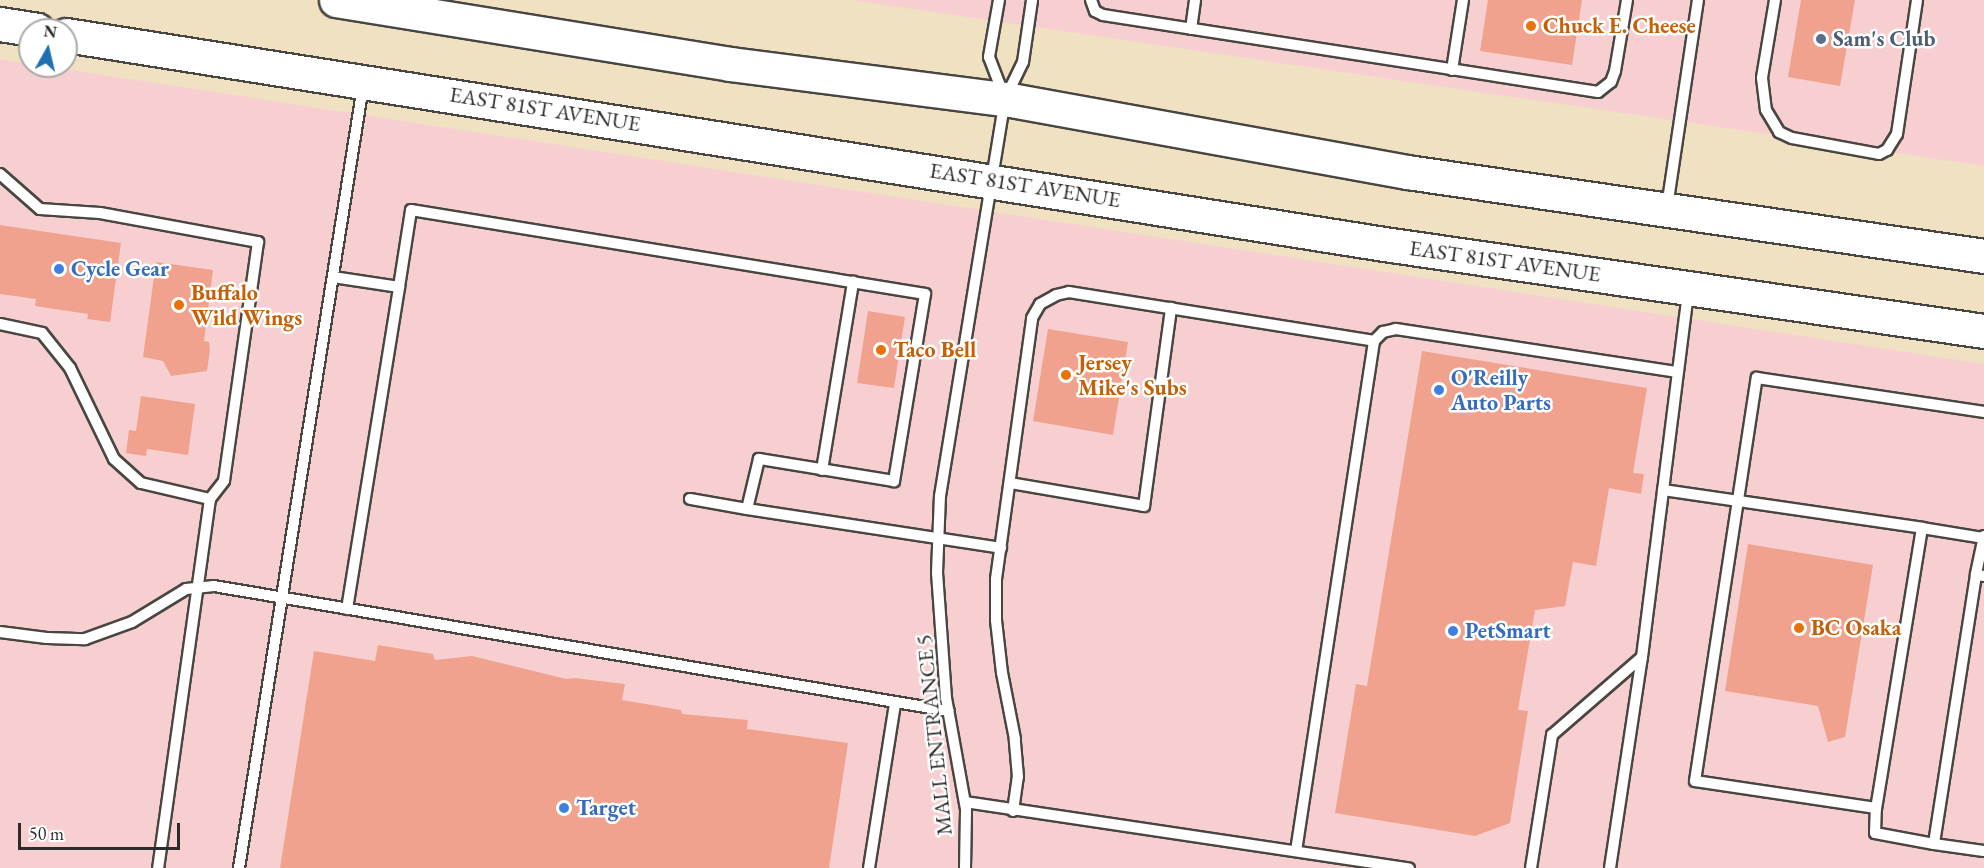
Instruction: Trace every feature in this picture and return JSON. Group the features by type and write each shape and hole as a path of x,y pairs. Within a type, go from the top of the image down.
{"highway":[{"path":"336,0 730,64 1005,99 1407,171 1984,256"},
{"path":"0,24 18,27"},
{"name":"EAST 81ST AVENUE","path":"78,36 1391,245 1984,331"}],"lane":[{"name":"MALL ENTRANCE 5","path":"999,0 989,57 1005,99"},
{"name":"MALL ENTRANCE 5","path":"965,868 965,802 948,711 937,573 940,496 1005,99 1023,62 1032,0"},
{"path":"1091,0 1095,11 1103,15 1598,93 1611,82 1615,71 1627,0"},
{"path":"1191,29 1195,0"},
{"path":"1452,69 1463,0"},
{"path":"1666,209 1698,0"},
{"path":"1775,0 1762,78 1766,110 1779,132 1792,138 1879,154 1887,150 1897,134 1917,0"},
{"path":"240,868 364,81"},
{"path":"0,174 40,209 100,213 258,242 224,481 210,499 158,868"},
{"path":"347,609 411,210 925,294 894,481 759,459 747,509"},
{"path":"333,277 399,287"},
{"path":"822,470 853,282"},
{"path":"1611,868 1642,657 1689,288"},
{"path":"1013,811 1018,777 1015,739 1002,673 996,620 996,579 1032,318 1040,304 1056,295 1069,292 1374,341"},
{"path":"1010,483 1144,506 1171,308"},
{"path":"0,324 42,333 70,368 114,459 141,483 210,499"},
{"path":"1296,851 1374,341 1383,332 1396,329 1678,372"},
{"path":"1876,808 1695,781 1757,378 1984,412"},
{"path":"1663,490 1984,537 1980,576 1934,844"},
{"path":"690,499 1001,548"},
{"path":"1922,528 1876,808 1875,833 1984,851"},
{"path":"0,632 47,638 85,639 132,622 186,589 214,586 948,711"},
{"path":"1531,868 1552,735 1642,657"},
{"path":"869,868 896,702"},
{"path":"965,802 1013,811 1409,868"}],"shaded area":[{"path":"851,0 1984,0 1984,166"},
{"path":"0,59 18,62 18,78 78,78 78,71 1984,364 1984,868 0,868"}],"building":[{"name":"Chuck E. Cheese","path":"1488,0 1582,0 1572,65 1480,51"},
{"name":"Sam's Club","path":"1801,0 1855,0 1840,86 1788,77"},
{"name":"Cycle Gear","path":"0,225 121,243 110,322 87,319 88,314 35,306 36,299 0,294"},
{"name":"Buffalo Wild Wings","path":"156,262 213,270 204,341 209,342 210,350 207,371 171,376 163,361 143,357"},
{"name":"Taco Bell","path":"868,311 905,317 894,388 857,383"},
{"path":"1048,329 1128,342 1113,435 1033,421"},
{"path":"1422,351 1647,388 1633,473 1644,474 1641,494 1609,488 1596,566 1573,562 1565,606 1535,610 1518,710 1528,711 1510,823 1475,836 1335,813 1356,684 1367,686"},
{"path":"141,396 195,404 188,455 147,449 146,456 126,453 129,430 136,431"},
{"name":"BC Osaka","path":"1748,544 1873,565 1845,737 1828,742 1818,706 1725,691"},
{"name":"Target","path":"378,645 433,654 435,660 472,656 566,679 625,684 622,700 681,710 682,714 748,720 747,729 848,743 829,868 280,868 314,651 375,661"}],"place":[{"name":"Chuck E. Cheese","path":"1531,26"},
{"name":"Sam's Club","path":"1821,39"},
{"name":"Cycle Gear","path":"59,269"},
{"name":"Buffalo Wild Wings","path":"179,305"},
{"name":"Taco Bell","path":"881,350"},
{"name":"Jersey Mike's Subs","path":"1066,375"},
{"name":"O'Reilly Auto Parts","path":"1439,390"},
{"name":"BC Osaka","path":"1799,628"},
{"name":"PetSmart","path":"1453,631"},
{"name":"Target","path":"564,808"}]}
